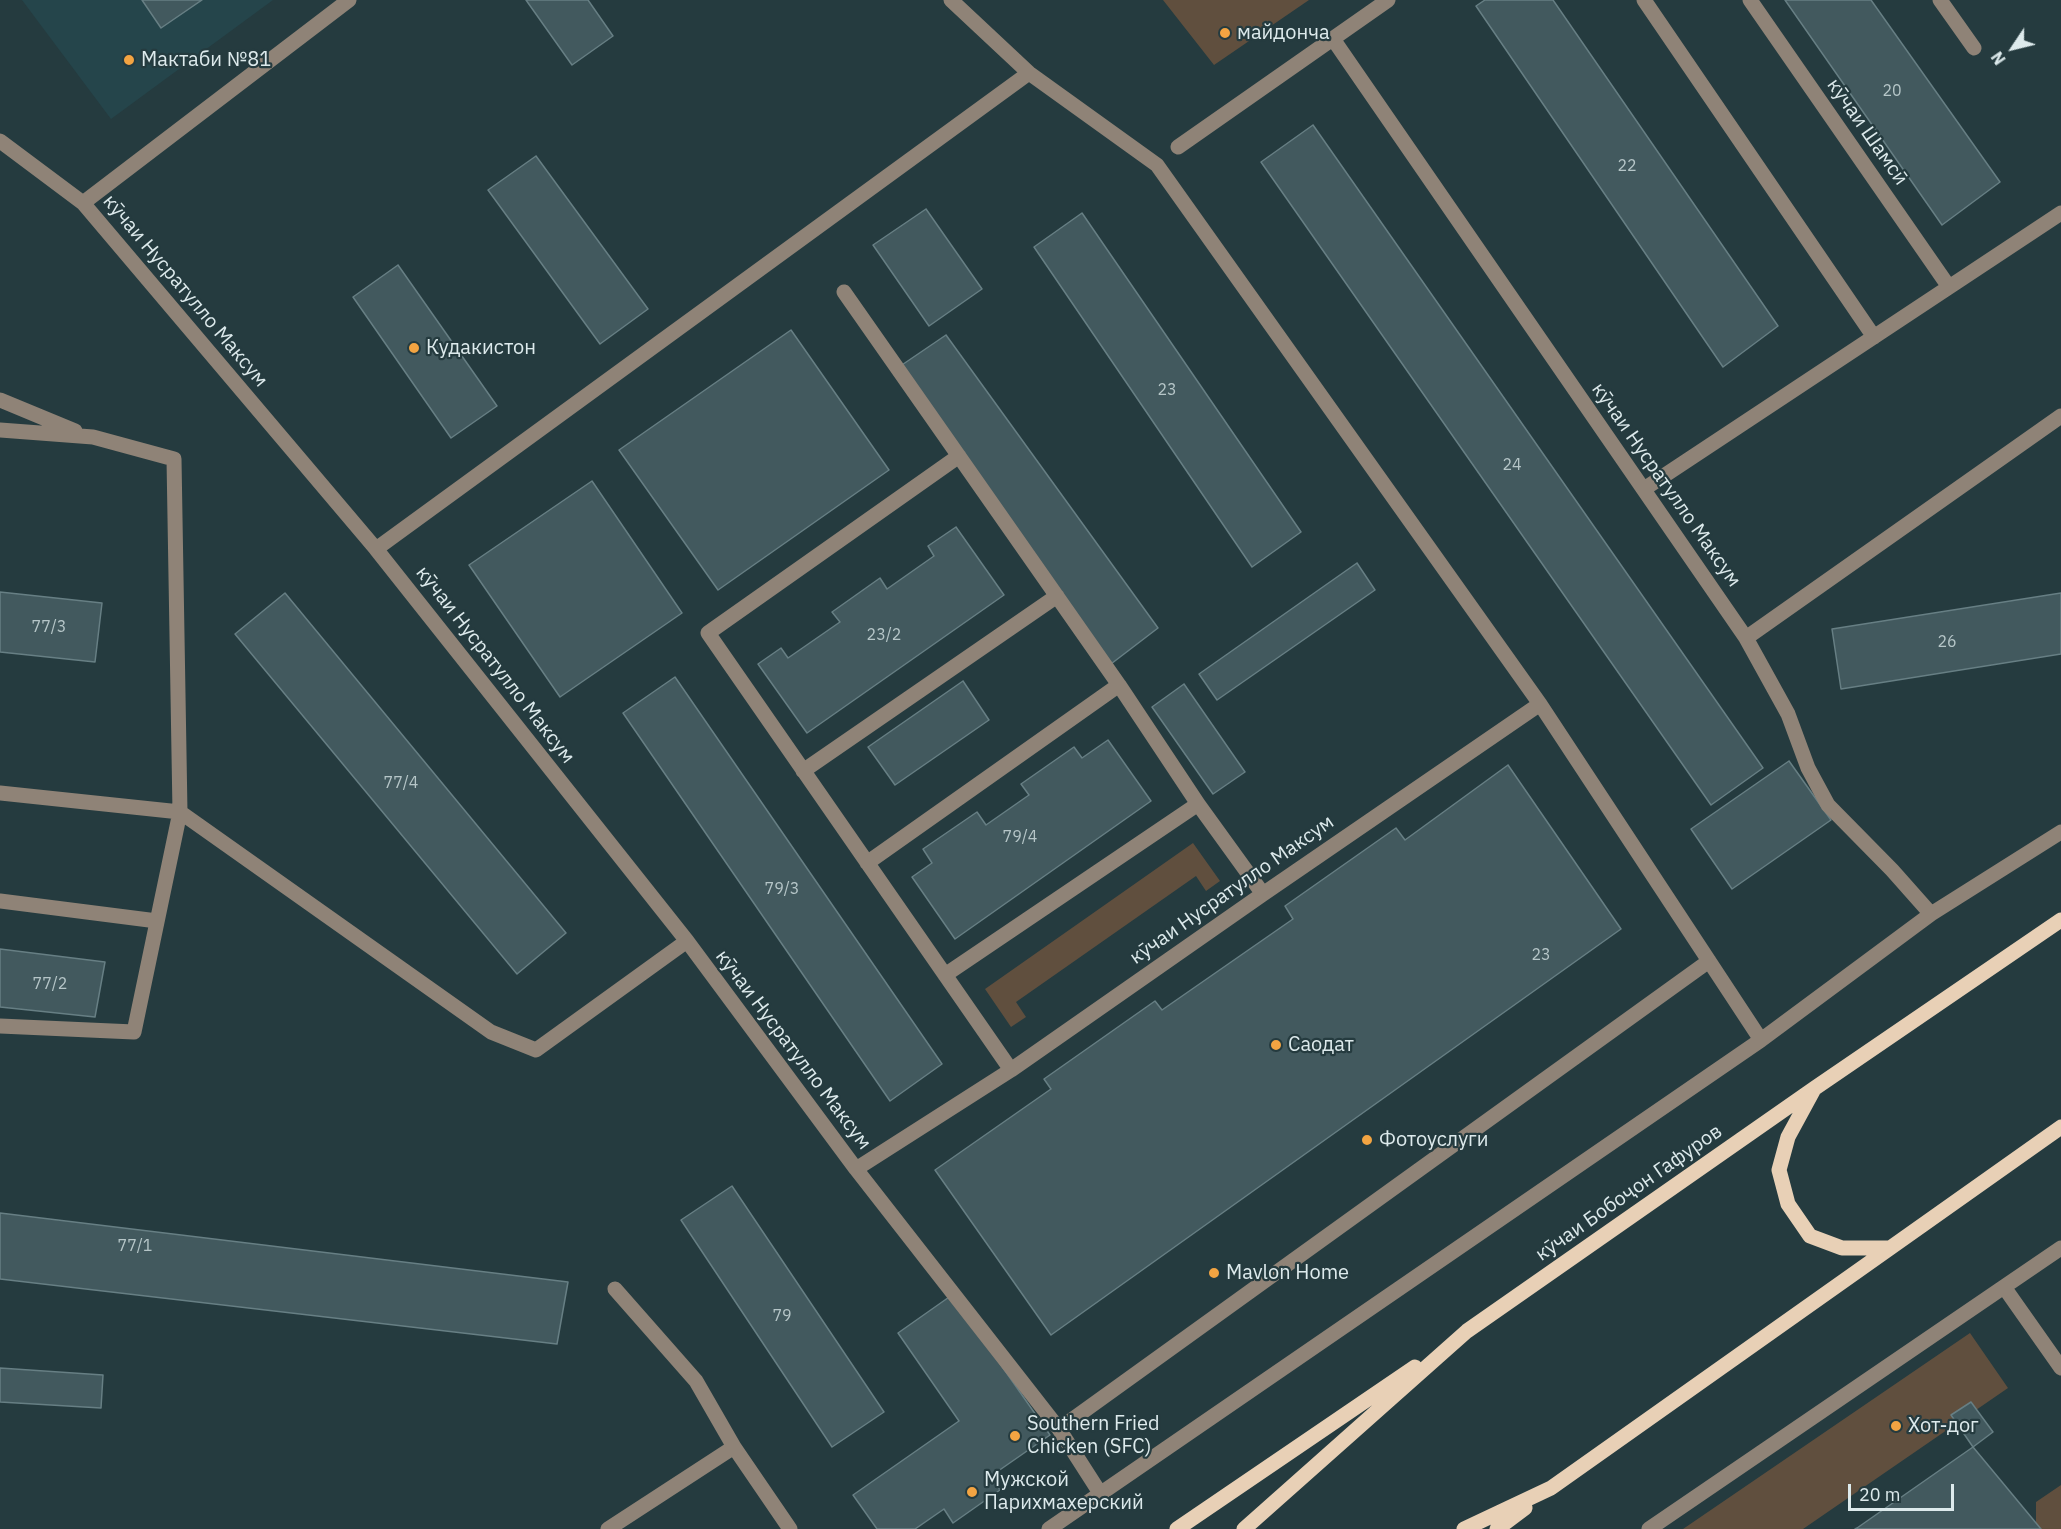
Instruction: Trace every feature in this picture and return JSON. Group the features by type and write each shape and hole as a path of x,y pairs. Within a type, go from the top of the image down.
{"main road":[{"name":"кӯчаи Бобоҷон Гафуров","path":"1244,1529 1467,1331 1815,1088 2061,920"},
{"path":"1815,1088 1788,1137 1779,1170 1788,1204 1810,1236 1842,1248 1890,1248"},
{"path":"1497,1529 1551,1488 2061,1126"},
{"path":"1177,1529 1467,1331"},
{"path":"1464,1529 1551,1488"}],"street":[{"name":"кӯчаи Нусратулло Максум","path":"83,203 349,0"},
{"path":"951,0 1029,73 1156,165 1540,704 1761,1040"},
{"path":"1178,147 1388,0"},
{"path":"1644,0 1874,337"},
{"name":"кӯчаи Шамсӣ","path":"1750,0 1949,287"},
{"path":"1940,0 1974,48"},
{"name":"кӯчаи Нусратулло Максум","path":"1333,39 1746,638 1788,714 1808,768 1828,805 1931,914"},
{"path":"376,549 1029,73"},
{"name":"кӯчаи Нусратулло Максум","path":"0,141 83,203 376,549 687,941 856,1169 1059,1429 1100,1493"},
{"path":"1644,489 2061,213"},
{"path":"844,292 1119,685 1198,804 1263,894"},
{"path":"0,400 88,437 174,459 180,812 134,1032 0,1026"},
{"path":"1746,638 2061,416"},
{"path":"0,430 88,437"},
{"path":"958,456 708,633 1011,1070"},
{"path":"803,771 1057,596"},
{"path":"867,864 1119,685"},
{"name":"кӯчаи Нусратулло Максум","path":"856,1169 1011,1070 1540,704"},
{"path":"0,793 180,812 491,1032 536,1050 687,941"},
{"path":"945,975 1198,804"},
{"path":"1049,1529 1761,1040 1931,914 2061,832"},
{"path":"0,901 157,921"},
{"path":"1059,1429 1709,961"},
{"path":"1649,1529 2061,1248"},
{"path":"2004,1287 2061,1368"},
{"path":"615,1289 696,1381 734,1447 790,1529"},
{"path":"608,1529 734,1447"}],"shaded area":[{"name":"Мактаби №81","path":"22,0 273,0 111,119"},
{"name":"майдонча","path":"1163,0 1309,0 1214,65"},
{"path":"1193,843 1220,881 1206,891 1196,876 1016,1002 1026,1017 1011,1027 985,989"},
{"path":"1970,1333 2008,1388 1803,1529 1683,1529"},
{"path":"2061,1485 2061,1529 2041,1529 2036,1523 2036,1502"}],"building":[{"path":"142,0 202,0 161,28"},
{"path":"526,0 588,0 613,36 572,65"},
{"path":"1485,0 1553,0 1778,326 1723,367 1476,6"},
{"path":"1785,0 1871,0 2000,182 1942,225"},
{"path":"1313,125 1763,768 1711,805 1261,162"},
{"path":"536,156 648,309 600,344 488,190"},
{"path":"926,209 982,289 929,326 873,245"},
{"path":"1082,213 1301,532 1252,567 1034,247"},
{"path":"398,265 497,406 451,438 353,297"},
{"path":"791,330 889,470 718,590 619,450"},
{"path":"946,335 1158,628 1107,667 893,371"},
{"path":"592,481 682,613 560,697 469,565"},
{"path":"956,527 1004,595 807,733 758,664 781,648 788,658 840,622 832,612 880,578 887,589 934,556 928,546"},
{"path":"1357,563 1375,590 1217,700 1199,674"},
{"path":"0,592 102,603 95,662 0,652"},
{"path":"285,593 566,933 517,974 235,634"},
{"path":"2061,593 2061,654 1841,689 1832,629"},
{"path":"675,677 942,1064 890,1101 623,713"},
{"path":"963,681 989,720 895,785 868,747"},
{"path":"1184,684 1245,772 1213,794 1152,707"},
{"path":"1108,740 1151,801 955,939 912,877 932,863 923,849 977,812 986,825 1029,795 1021,784 1074,747 1082,758"},
{"path":"1789,761 1831,820 1732,889 1691,829"},
{"name":"Саодат","path":"1508,765 1621,929 1051,1335 935,1170 1051,1089 1044,1079 1155,1001 1162,1010 1293,919 1285,906 1396,828 1405,840"},
{"path":"0,949 105,962 95,1017 0,1007"},
{"path":"732,1186 884,1412 832,1447 681,1220"},
{"path":"0,1213 568,1282 557,1344 0,1279"},
{"path":"952,1295 1050,1435 991,1476 1000,1490 953,1523 944,1509 915,1529 877,1529 853,1495 959,1421 898,1333"},
{"path":"0,1368 103,1375 101,1408 0,1402"},
{"path":"1971,1402 1993,1432 1973,1447 1951,1415"},
{"path":"1973,1447 2041,1529 1855,1529 1857,1528"}],"place":[{"name":"майдонча","path":"1225,33"},
{"name":"Мактаби №81","path":"129,60"},
{"name":"Кудакистон","path":"414,348"},
{"name":"Саодат","path":"1276,1045"},
{"name":"Фотоуслуги","path":"1367,1140"},
{"name":"Mavlon Home","path":"1214,1273"},
{"name":"Хот-дог","path":"1896,1426"},
{"name":"Southern Fried Chicken (SFC)","path":"1015,1436"},
{"name":"Мужской Парихмахерский","path":"972,1492"}]}
